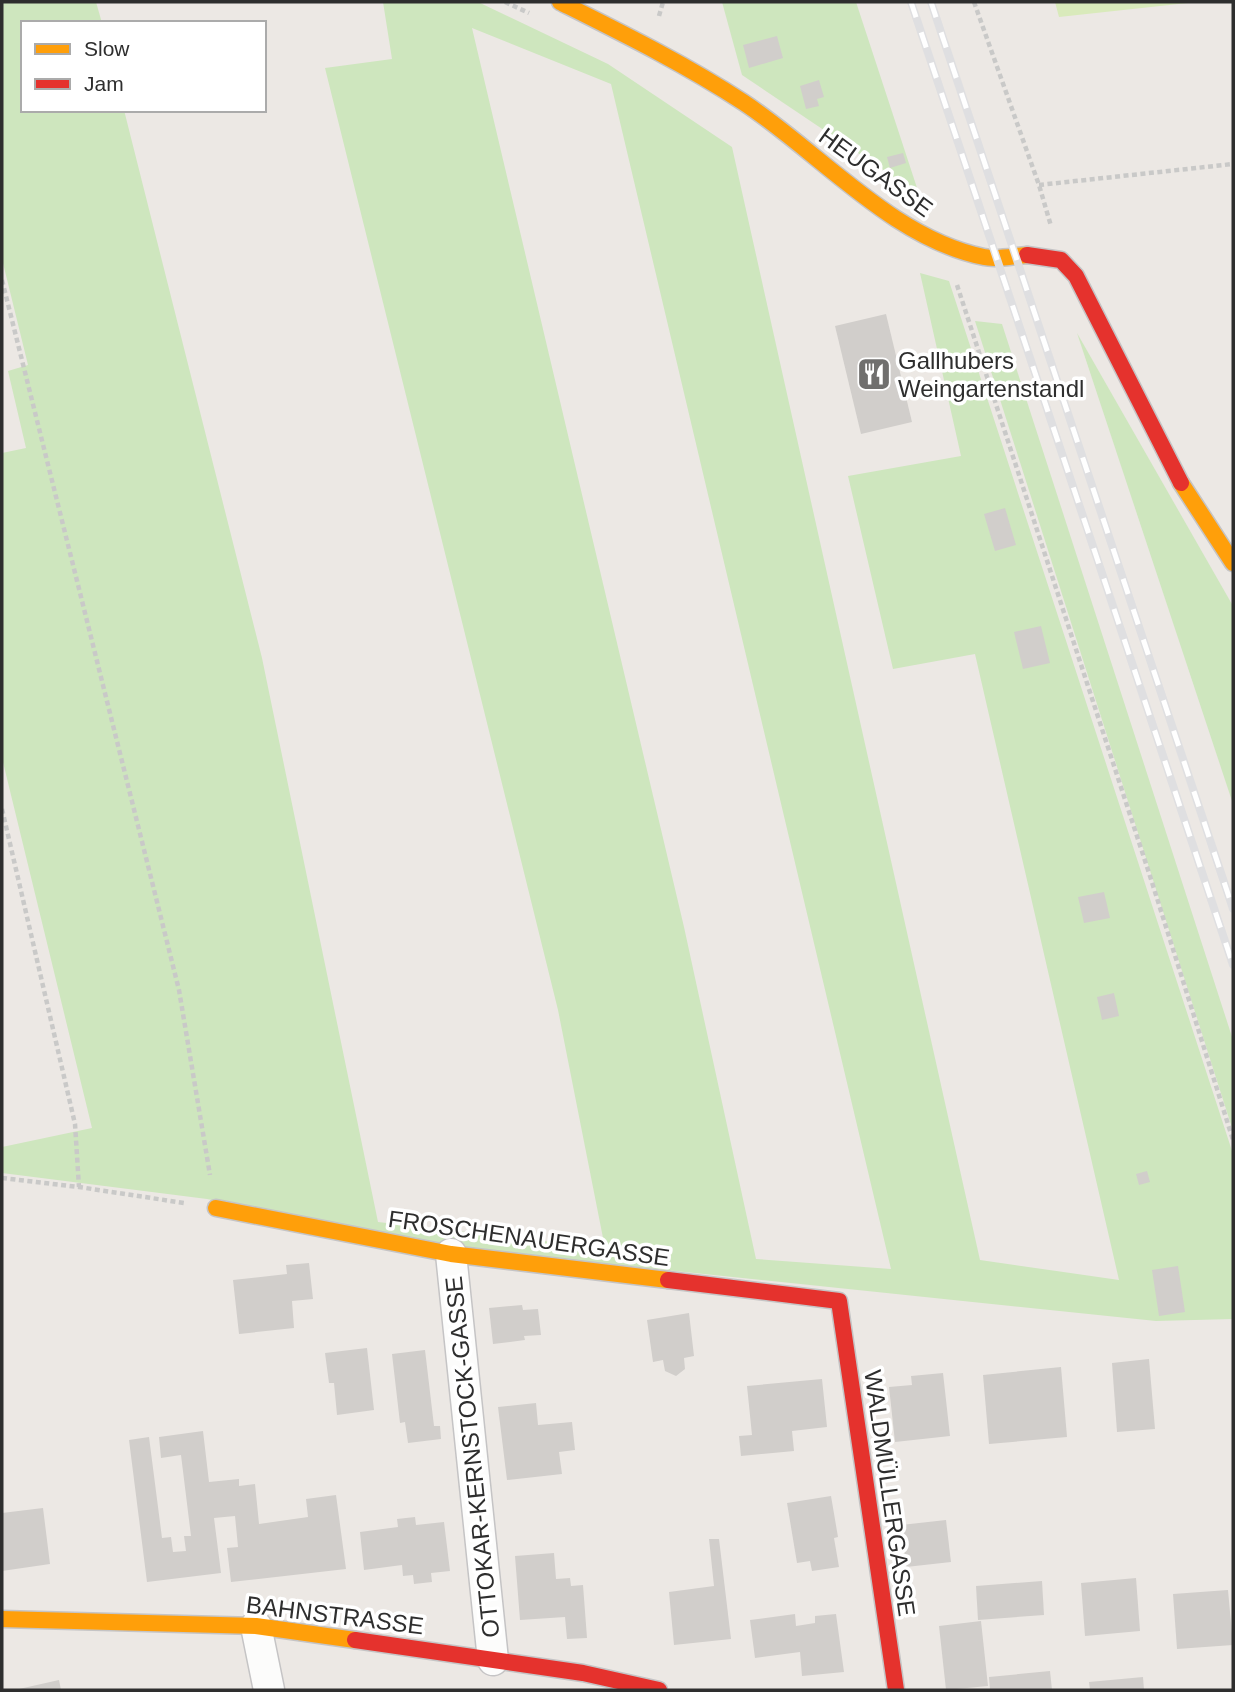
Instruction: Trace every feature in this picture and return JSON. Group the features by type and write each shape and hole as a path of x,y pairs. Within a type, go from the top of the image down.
{"street":[{"name":"HEUGASSE","path":"560,2 649,47 744,103 911,230 954,249 987,258 1028,255 1061,260"},
{"path":"1061,260 1076,276 1178,478 1233,563"},
{"name":"FROSCHENAUERGASSE","path":"216,1208 451,1254 839,1301"},
{"name":"OTTOKAR-KERNSTOCK-GASSE","path":"451,1254 492,1660"},
{"name":"WALDMÜLLERGASSE","path":"839,1301 896,1690"},
{"name":"BAHNSTRASSE","path":"2,1619 256,1626 492,1660 584,1682 659,1690"},
{"path":"256,1626 269,1690"}],"path":[{"path":"974,2 1039,185 1061,260"},
{"path":"1039,185 1233,164"},
{"path":"953,272 1146,863 1233,1140"},
{"path":"2,280 179,990 216,1208 79,1186 2,1178"},
{"path":"2,809 75,1124 79,1186"}],"green space":[{"path":"2,2 96,2 101,21 21,21 21,112 125,112 262,658 378,1222 605,1248 558,1010 325,68 392,59 383,2 478,2 608,64 732,147 980,1260 1119,1280 975,654 893,669 848,476 961,456 920,273 949,281 1233,1154 1233,1319 1156,1321 444,1247 207,1199 2,1173 2,1147 92,1128 2,758 2,453 26,448 8,371 28,365 2,259","holes":["472,28 611,84 891,1269 756,1259 684,927"]},
{"path":"722,2 856,2 919,194 742,75"},
{"path":"1055,2 1197,2 1059,17"},
{"path":"975,321 1002,324 1233,1040 1233,1131"},
{"path":"1077,333 1233,606 1233,804"}],"building":[{"path":"777,36 783,58 749,68 743,45"},
{"path":"819,80 824,97 817,99 819,106 806,109 800,86"},
{"path":"903,153 906,163 890,168 887,157"},
{"name":"Gallhubers Weingartenstandl","path":"886,314 912,422 861,434 835,326"},
{"path":"1005,508 1016,545 995,551 984,514"},
{"path":"1041,626 1050,663 1023,669 1014,632"},
{"path":"1104,892 1110,918 1084,923 1078,897"},
{"path":"1114,993 1119,1016 1102,1020 1097,997"},
{"path":"1147,1171 1150,1182 1139,1185 1136,1174"},
{"path":"309,1263 313,1299 292,1301 294,1328 239,1334 233,1280 287,1274 286,1265"},
{"path":"1178,1266 1185,1312 1159,1316 1152,1270"},
{"path":"522,1305 523,1310 538,1309 541,1335 524,1336 525,1340 493,1344 489,1308"},
{"path":"689,1313 694,1356 684,1358 685,1369 676,1376 665,1371 663,1360 653,1362 647,1320"},
{"path":"367,1348 374,1410 337,1415 334,1383 329,1383 325,1353"},
{"path":"425,1350 434,1426 440,1426 441,1439 408,1443 405,1422 400,1423 392,1354"},
{"path":"1149,1359 1155,1429 1117,1432 1112,1363"},
{"path":"1061,1367 1067,1437 989,1444 983,1375"},
{"path":"943,1373 950,1436 895,1442 889,1387 912,1385 911,1376"},
{"path":"822,1379 827,1427 792,1431 794,1451 741,1456 739,1436 752,1435 747,1386"},
{"path":"536,1403 538,1425 572,1422 575,1450 559,1452 562,1474 507,1480 498,1407"},
{"path":"203,1431 209,1482 239,1479 239,1486 255,1484 259,1524 308,1517 306,1499 336,1495 346,1569 231,1582 227,1548 238,1547 235,1516 214,1518 221,1573 147,1582 129,1440 149,1437 162,1538 171,1537 173,1552 186,1551 184,1536 191,1536 181,1455 161,1458 159,1437"},
{"path":"831,1496 838,1537 834,1538 839,1567 812,1571 810,1561 797,1563 787,1503"},
{"path":"43,1508 50,1564 2,1571 2,1513"},
{"path":"415,1517 416,1525 444,1522 450,1571 431,1573 432,1582 414,1584 413,1575 403,1576 402,1565 364,1570 360,1532 398,1527 397,1519"},
{"path":"946,1520 951,1562 906,1567 901,1525"},
{"path":"709,1539 719,1539 731,1639 674,1645 669,1592 714,1586"},
{"path":"554,1553 556,1579 570,1578 571,1586 583,1585 587,1638 567,1639 565,1617 520,1620 515,1556"},
{"path":"1136,1578 1140,1631 1085,1636 1081,1583"},
{"path":"1042,1581 1044,1615 978,1620 976,1586"},
{"path":"1228,1590 1233,1645 1177,1649 1173,1594"},
{"path":"795,1614 796,1626 815,1623 815,1616 836,1614 844,1672 802,1676 800,1652 755,1658 750,1620"},
{"path":"981,1621 988,1686 946,1690 939,1626"},
{"path":"1050,1671 1052,1690 990,1690 989,1677"},
{"path":"1143,1677 1144,1690 1090,1690 1089,1682"},
{"path":"59,1680 61,1690 19,1690 19,1689"}],"railway":[{"path":"911,2 1233,965"},
{"path":"931,2 1233,909"}],"traffic: slow":[{"path":"560,2 676,62 743,102 858,192 919,232 951,247 984,257 1027,255"},
{"path":"1181,483 1233,563"},
{"path":"216,1208 451,1254 668,1280"},
{"path":"2,1619 256,1626 355,1640"}],"traffic: jam":[{"path":"1027,255 1061,260 1076,276 1181,483"},
{"path":"668,1280 839,1301 896,1690"},
{"path":"355,1640 583,1673 659,1690"}],"place":[{"name":"Gallhubers Weingartenstandl","path":"874,374"}]}
